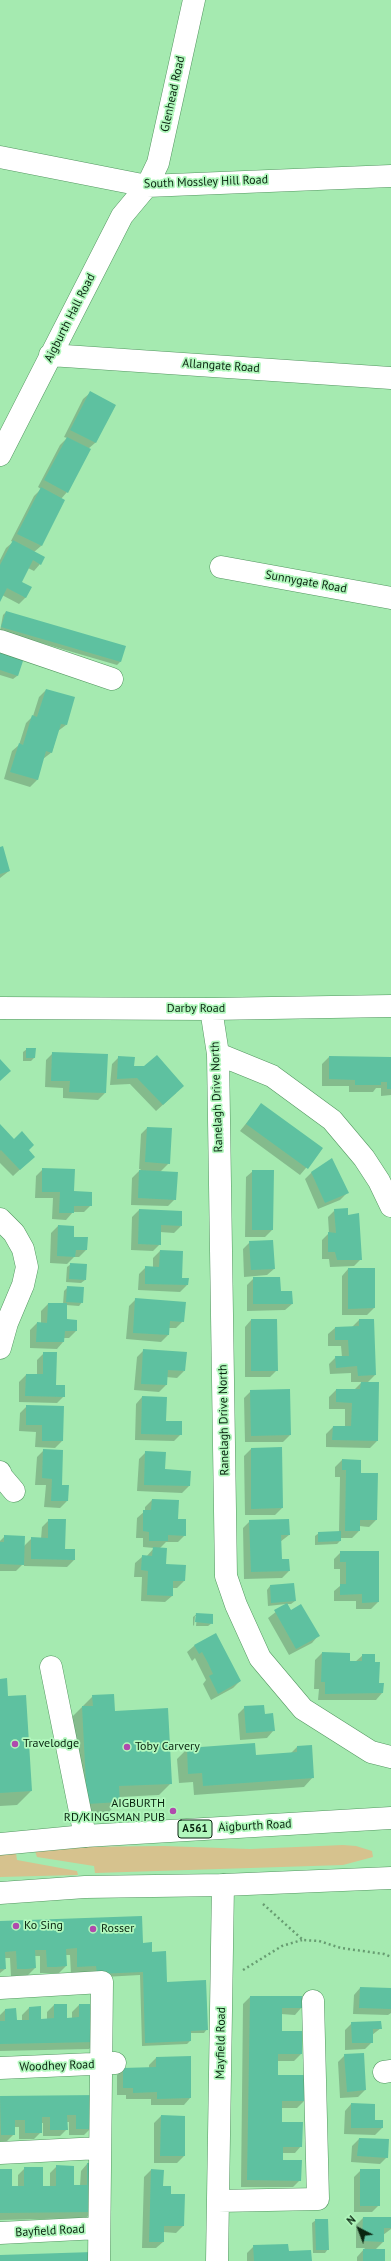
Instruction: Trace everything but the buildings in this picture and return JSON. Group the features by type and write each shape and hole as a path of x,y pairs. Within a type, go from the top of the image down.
{"main road":[{"name":"Glenhead Road","path":"147,186 158,163 194,0"},
{"name":"South Mossley Hill Road","path":"0,157 147,186 391,176"},
{"name":"Aigburth Hall Road","path":"0,455 8,418 50,355 122,216 147,186"},
{"name":"Allangate Road","path":"50,355 391,378"},
{"name":"Sunnygate Road","path":"221,567 391,598"},
{"path":"0,641 112,679"},
{"name":"Darby Road","path":"0,1008 211,1009 391,1006"},
{"name":"Ranelagh Drive North","path":"211,1009 218,1054 226,1576 236,1605 260,1658 303,1709 371,1752 391,1757"},
{"path":"218,1054 272,1076 332,1120 364,1158 391,1206"},
{"path":"0,1219 14,1234 23,1249 27,1267 23,1285 7,1322 0,1348"},
{"path":"51,1667 85,1836"},
{"name":"Aigburth Road","path":"0,1844 85,1836 391,1818"},
{"path":"0,1893 85,1887 223,1885 391,1878"},
{"name":"Mayfield Road","path":"217,2261 223,1885"},
{"path":"0,1988 102,1982 107,2064 100,2148 99,2261"},
{"path":"218,2201 318,2199 313,2001"},
{"name":"Woodhey Road","path":"0,2068 107,2064"},
{"path":"0,2153 100,2148"},
{"name":"Bayfield Road","path":"0,2233 99,2228"}],"path":[{"path":"259,1901 303,1940"},
{"path":"222,1984 282,1946 303,1940 384,1954 391,1957"}],"shaded area":[{"path":"343,1845 356,1846 372,1851 373,1857 343,1865 95,1873 94,1866 37,1857 35,1851 72,1847 164,1846 250,1849"},
{"path":"16,1853 17,1860 77,1871 78,1875 0,1877 0,1855"}],"place":[{"name":"Travelodge","path":"15,1744"},
{"name":"Toby Carvery","path":"127,1747"},
{"name":"AIGBURTH RD/KINGSMAN PUB","path":"173,1811"},
{"name":"Ko Sing","path":"16,1926"},
{"name":"Rosser","path":"93,1929"}]}
